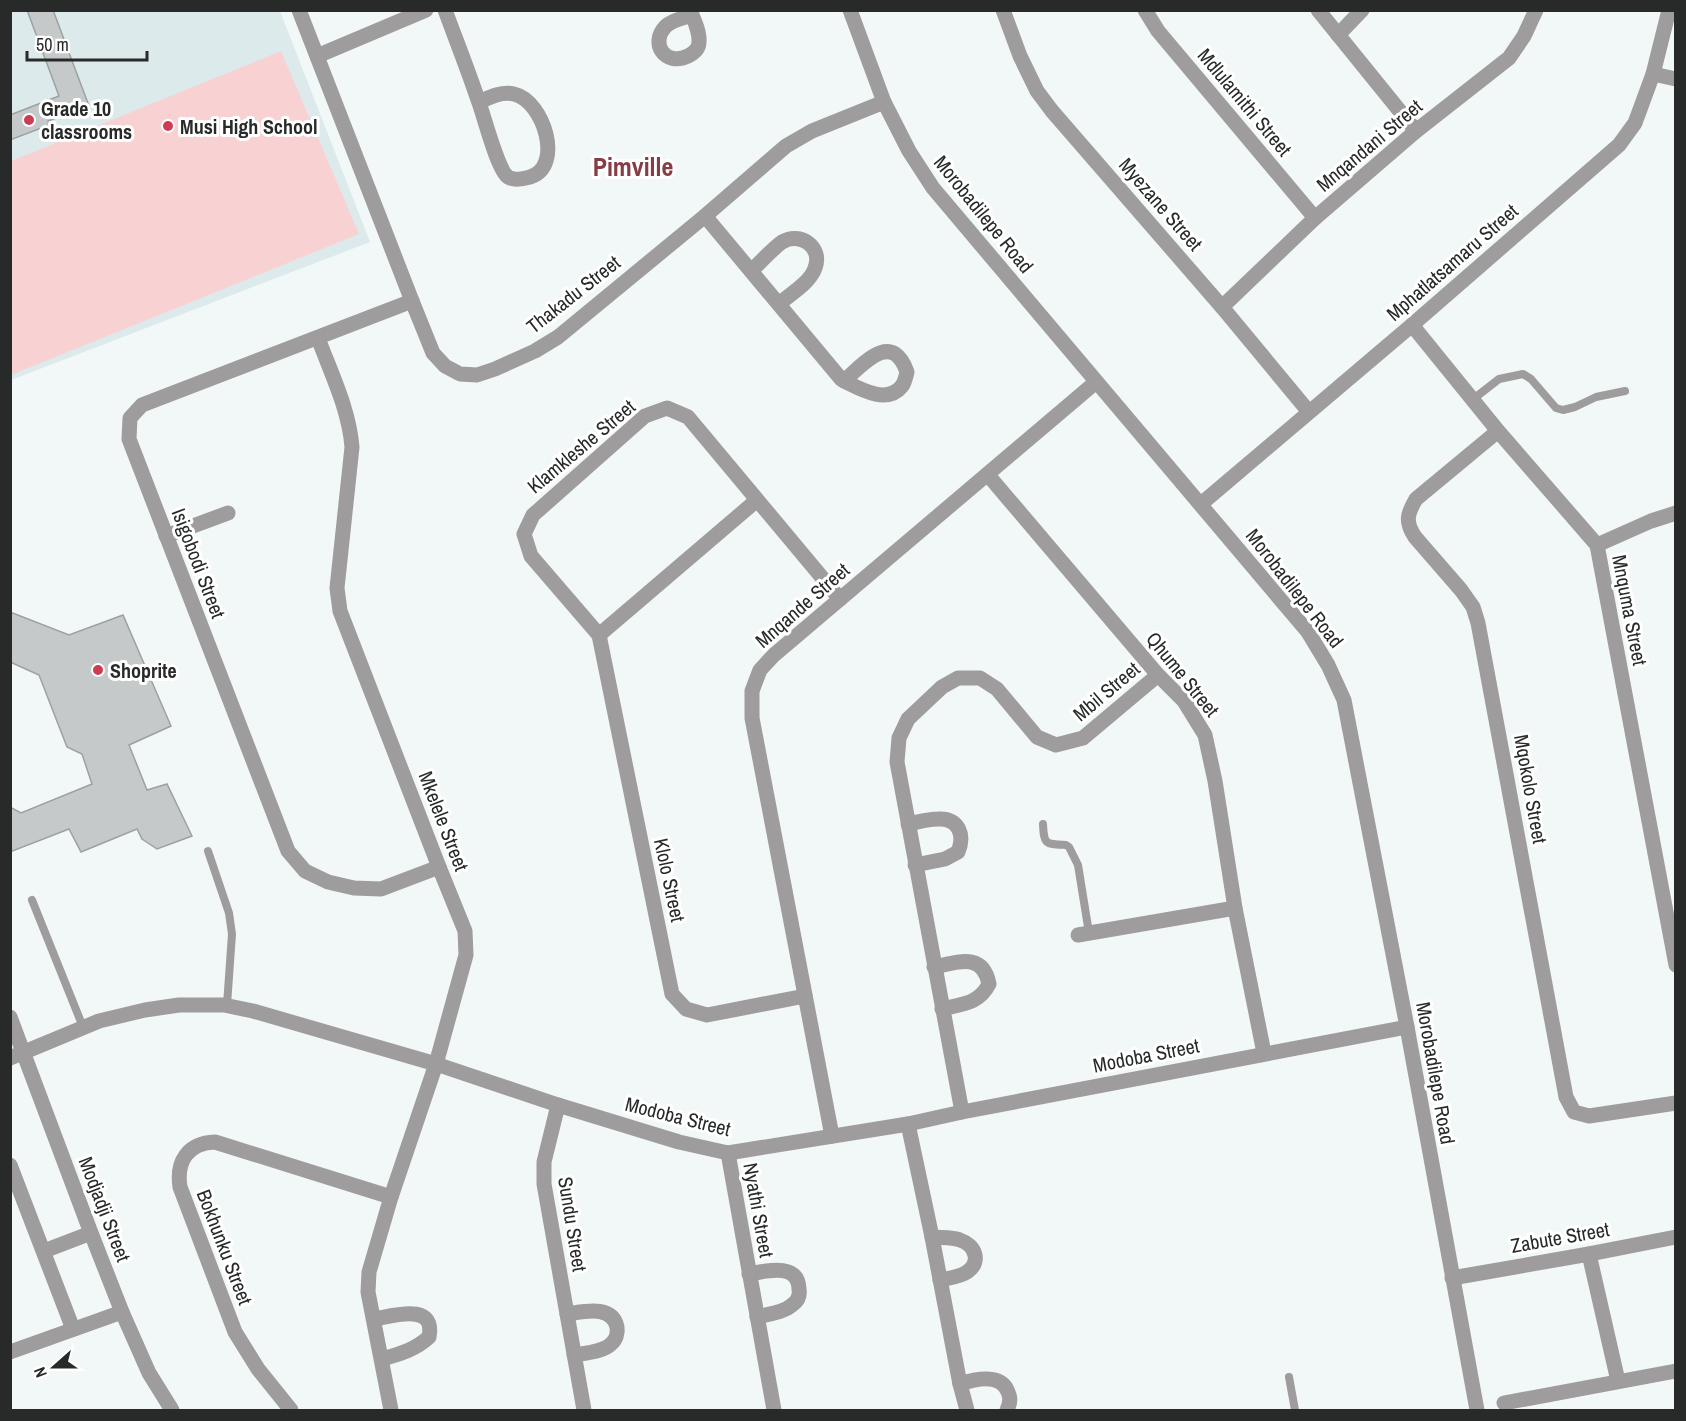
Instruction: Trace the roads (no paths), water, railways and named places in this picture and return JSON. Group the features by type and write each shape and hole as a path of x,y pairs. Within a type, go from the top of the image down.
{"street":[{"name":"Thakadu Street","path":"299,10 433,354 445,366 460,374 477,375 495,369 535,351 558,337 786,147 812,131 884,102"},
{"path":"317,56 426,10"},
{"path":"445,10 500,165 507,177 516,180 534,176 541,170 548,151 548,138 538,113 528,101 514,94 493,95 479,102"},
{"name":"Morobadilepe Road","path":"850,10 884,102 909,151 933,188 1308,632 1328,665 1344,700 1477,1410"},
{"name":"Myezane Street","path":"1003,10 1020,56 1037,91 1052,111 1222,307 1309,412"},
{"name":"Mdlulamithi Street","path":"1145,10 1158,31 1315,218"},
{"path":"1318,10 1416,131"},
{"path":"1338,35 1362,10"},
{"name":"Mnqandani Street","path":"1222,307 1315,218 1416,131 1509,58 1524,36 1536,10"},
{"name":"Mphatlatsamaru Street","path":"1202,504 1619,145 1635,123 1653,74 1669,10"},
{"path":"1653,74 1676,79"},
{"path":"705,216 844,381"},
{"path":"752,271 783,242 794,238 804,239 812,245 816,256 816,268 808,279 779,304"},
{"name":"Isigobodi Street","path":"412,302 142,405 130,418 129,439 288,851 305,871 328,882 354,888 381,889 439,867"},
{"name":"Mnquma Street","path":"1412,325 1498,431 1597,545 1676,965"},
{"name":"Mkelele Street","path":"318,338 351,433 352,447 337,588 340,611 465,931 466,955 436,1064 369,1272 368,1292 391,1410"},
{"name":"Mnqande Street","path":"832,1136 752,718 752,691 760,670 774,655 1096,382"},
{"name":"Klamkleshe Street","path":"599,635 531,556 524,534 533,514 645,416 667,408 688,417 840,599"},
{"name":"Mqokolo Street","path":"1498,431 1416,499 1410,509 1409,529 1461,590 1473,607 1478,623 1566,1097 1574,1112 1589,1116 1676,1102"},
{"name":"Qhume Street","path":"988,475 1158,675 1184,701 1206,735 1235,908 1264,1053"},
{"path":"599,635 757,500"},
{"path":"166,536 228,513"},
{"path":"1597,545 1651,521 1676,513"},
{"name":"Klolo Street","path":"599,635 672,994 686,1009 707,1015 805,996"},
{"name":"Mbil Street","path":"962,1112 897,762 898,738 908,719 942,687 958,678 980,678 997,689 1037,737 1056,745 1083,738 1158,675"},
{"path":"908,824 940,818 960,829 962,841 958,852 945,859 915,865"},
{"path":"1084,934 1235,908"},
{"path":"934,967 967,961 979,965 987,973 989,984 984,994 973,1001 942,1009"},
{"name":"Modoba Street","path":"17,1055 99,1021 179,1005 226,1005 436,1064 679,1142 728,1153 908,1124 1407,1027"},
{"name":"Modjadji Street","path":"10,1017 17,1055 122,1312 148,1372 172,1410"},
{"name":"Sundu Street","path":"558,1105 544,1162 544,1178 584,1410"},
{"path":"908,1124 967,1410"},
{"name":"Bokhunku Street","path":"291,1410 258,1369 235,1332 180,1187 178,1176 186,1154 193,1147 215,1142 392,1197"},
{"name":"Nyathi Street","path":"728,1153 774,1410"},
{"path":"10,1165 73,1329"},
{"path":"44,1251 91,1233"},
{"path":"932,1237 960,1240 970,1245 975,1252 976,1259 967,1272 940,1280"},
{"name":"Zabute Street","path":"1452,1278 1676,1237"},
{"path":"1590,1254 1618,1381"},
{"name":"Nyathi Street","path":"749,1274 786,1270 797,1278 800,1286 798,1299 793,1305 784,1310 757,1317"},
{"path":"567,1314 588,1311 604,1312 612,1317 617,1327 616,1338 610,1346 574,1355"},
{"path":"10,1352 122,1312"},
{"path":"374,1319 411,1313 422,1316 429,1324 429,1338 422,1344 382,1359"},
{"path":"1504,1403 1676,1371"},
{"path":"960,1384 986,1379 999,1381 1007,1387 1010,1397 1007,1410"}],"lane":[{"path":"1472,400 1499,379 1523,374 1531,379 1556,408 1563,410 1596,397 1625,391"},
{"path":"1042,824 1046,843 1066,845 1076,861 1084,934"},
{"path":"208,851 229,914 232,934 226,1005"},
{"path":"32,900 83,1028"},
{"path":"1288,1377 1295,1410"}],"place":[{"name":"Grade 10 classrooms","path":"29,120"},
{"name":"Musi High School","path":"168,126"},
{"name":"Shoprite","path":"98,670"}],"district":[{"name":"Pimville","path":"633,166"}]}
